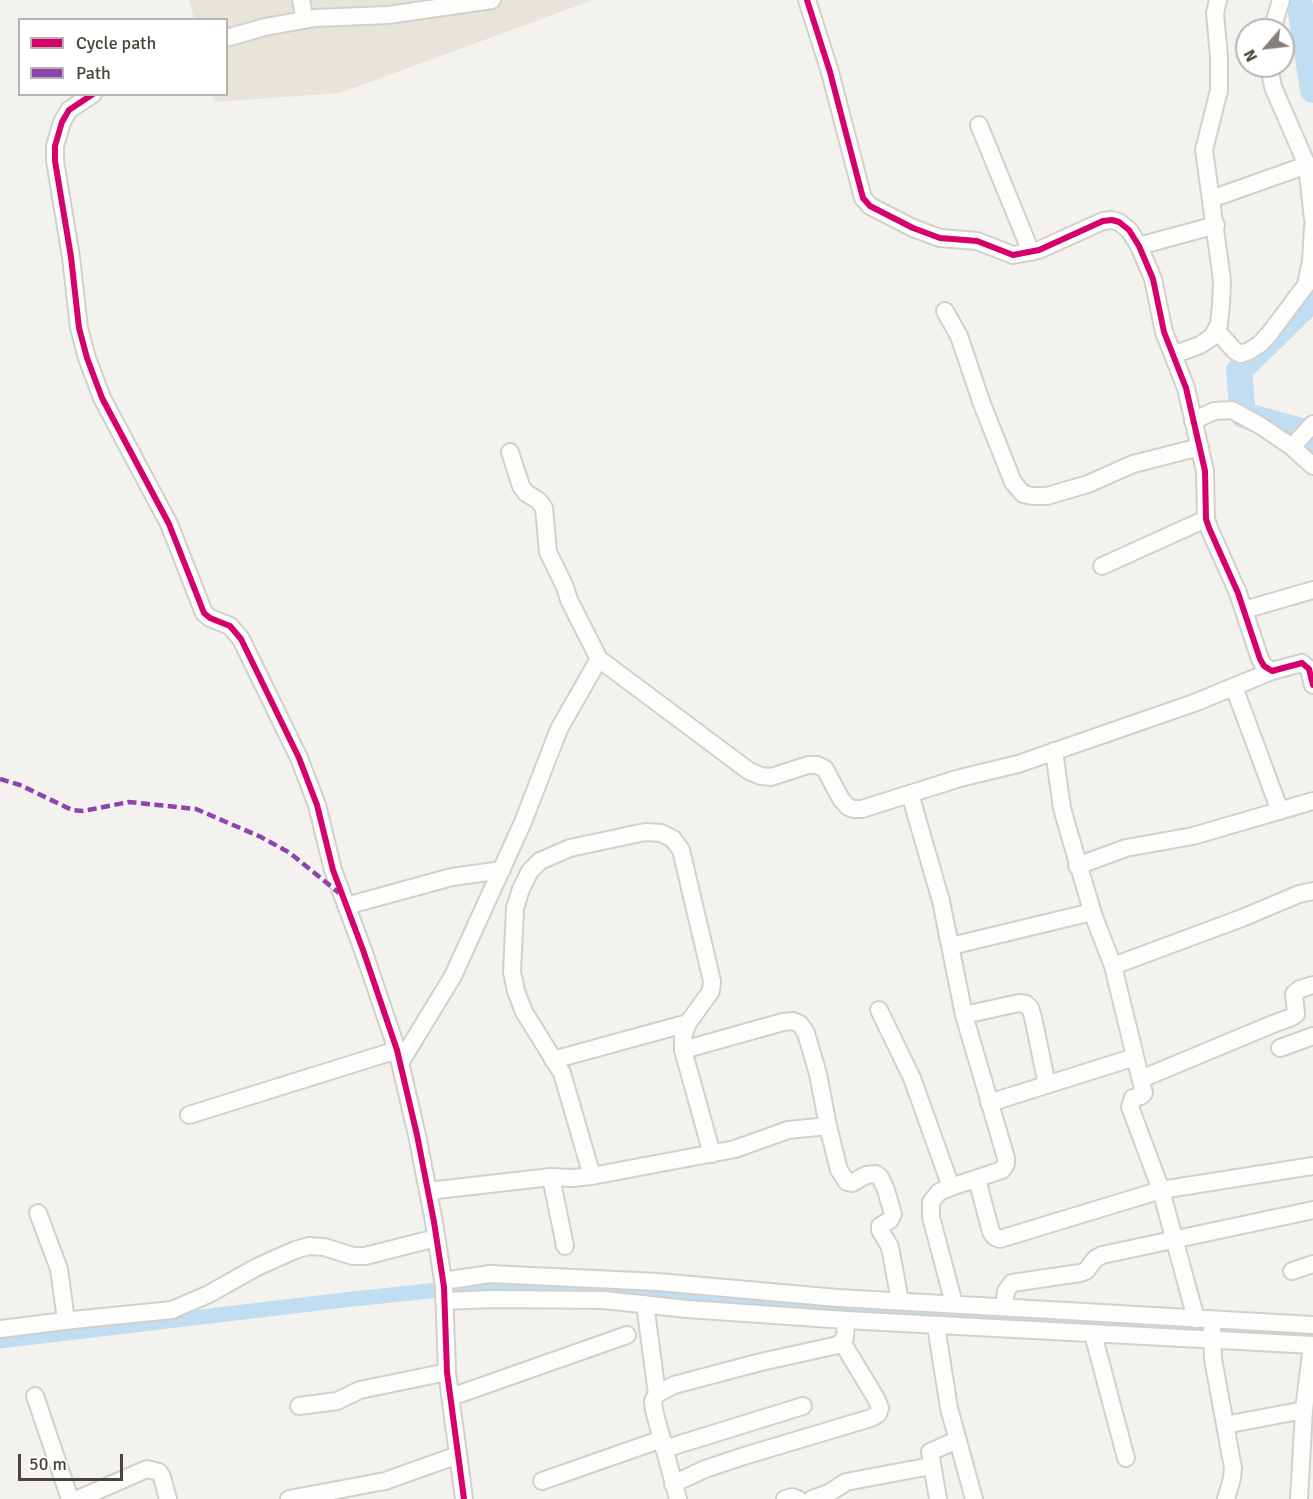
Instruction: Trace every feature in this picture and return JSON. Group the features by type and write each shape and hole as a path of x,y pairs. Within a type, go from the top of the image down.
{"street":[{"path":"301,0 305,20"},
{"path":"228,37 264,27 305,20 388,15 492,0"},
{"path":"807,0 830,72 863,198 870,206 913,228 940,238 977,241 1013,255 1039,250 1103,221 1119,222 1129,230 1140,246 1153,279 1164,332 1186,388 1207,484 1206,519 1244,610 1260,659 1264,666 1272,671"},
{"path":"1173,355 1200,345 1212,337 1219,324 1222,280 1204,150 1219,90 1220,57 1215,13 1218,0"},
{"path":"1276,18 1281,0"},
{"path":"1271,78 1273,87 1307,165 1313,219"},
{"path":"90,96 69,110 62,122 55,146 55,160 71,257 78,328 102,398 169,524 204,613 230,626 240,639 299,758 317,805 333,870 363,950 398,1057 428,1191 444,1291 447,1372 464,1499"},
{"path":"979,125 1031,252"},
{"path":"1211,199 1307,165"},
{"path":"1140,246 1216,225"},
{"path":"1216,330 1235,351 1242,354 1260,344 1306,285 1311,261 1313,227"},
{"path":"945,311 959,336 982,404 1013,482 1023,494 1047,496 1088,484 1132,464 1200,447"},
{"path":"1193,420 1214,411 1232,410 1261,426 1303,434 1313,465"},
{"path":"510,452 521,486 526,493 539,501 543,508 548,552 599,659 749,771 761,776 780,776 808,765 817,765 825,769 841,799 848,807 854,809 862,809 960,778 1018,764 1130,726 1272,671 1302,663 1309,669 1313,685"},
{"path":"1102,566 1206,519"},
{"path":"1244,610 1313,590"},
{"path":"189,1115 398,1057 453,976 502,870 560,729 599,659"},
{"path":"1234,687 1280,811"},
{"path":"1054,751 1062,808 1077,866 1113,966 1141,1078 1144,1093 1133,1098 1130,1107 1161,1190 1175,1240 1209,1327 1233,1468 1226,1499"},
{"path":"910,794 941,901 964,1016 1006,1158 1006,1164 1002,1170 951,1187 933,1197 930,1210 954,1304"},
{"path":"1077,866 1126,848 1193,836 1313,801"},
{"path":"592,1176 562,1073 524,1012 516,991 512,972 515,908 530,871 540,861 570,848 645,832 661,833 673,839 681,850 712,981 707,997 688,1023 683,1050 712,1154"},
{"path":"346,906 452,877 502,870"},
{"path":"1113,966 1242,918 1299,894 1313,891"},
{"path":"951,945 1092,912"},
{"path":"1141,1078 1292,1017 1296,1014 1294,994 1300,989 1313,985"},
{"path":"964,1016 1019,1003 1026,1004 1034,1017 1047,1085"},
{"path":"879,1010 912,1078 951,1187"},
{"path":"683,1050 783,1022 800,1024 806,1033 818,1074 838,1170 847,1182 852,1183 866,1175 876,1174 880,1177 886,1190 893,1214 890,1220 880,1226 880,1230 890,1247 900,1301"},
{"path":"553,1060 688,1023"},
{"path":"1280,1048 1313,1036"},
{"path":"989,1103 1135,1057"},
{"path":"428,1191 551,1177 592,1176 735,1149 782,1132 828,1126"},
{"path":"977,1179 991,1232 1000,1239 1161,1190 1313,1167"},
{"path":"551,1177 565,1246"},
{"path":"1004,1306 1006,1291 1012,1283 1080,1273 1086,1271 1095,1259 1102,1255 1313,1210"},
{"path":"38,1213 59,1269 66,1320"},
{"path":"0,1329 172,1310 209,1294 257,1267 309,1246 324,1247 353,1256 365,1256 436,1238"},
{"path":"1292,1271 1313,1264"},
{"path":"444,1291 479,1275 658,1282 900,1301 1004,1306 1209,1327 1313,1345 1304,1410 1304,1490"},
{"path":"444,1291 494,1299 603,1300 846,1320 1093,1334 1209,1327 1313,1325"},
{"path":"645,1304 657,1394"},
{"path":"842,1342 877,1400 880,1408 878,1414 744,1456 672,1494 654,1410 653,1401 657,1394 674,1385 760,1362 838,1345 846,1333 846,1320"},
{"path":"936,1326 943,1374 957,1440 974,1499"},
{"path":"1093,1334 1126,1458"},
{"path":"451,1397 627,1335"},
{"path":"299,1406 337,1401 360,1390 447,1372"},
{"path":"35,1396 70,1499"},
{"path":"542,1481 663,1444 803,1406"},
{"path":"1225,1425 1304,1410"},
{"path":"938,1499 929,1456 932,1450 957,1440"},
{"path":"289,1499 385,1480 458,1455"},
{"path":"812,1499 830,1496 846,1482 931,1466"},
{"path":"78,1499 104,1494 140,1471 153,1469 162,1477 168,1499"},
{"path":"785,1499 792,1497 798,1499"}],"shaded area":[{"path":"189,0 593,0 340,93 215,102 213,96 228,96 228,18 194,18"}],"waterway":[{"path":"1299,0 1313,90"},
{"path":"1313,298 1239,371 1243,415 1305,432 1313,443"},
{"path":"0,1341 486,1285 586,1289 775,1304 1313,1333"}],"marked path":[{"path":"0,779 20,785 72,810 83,811 129,802 196,809 261,837 290,853 339,893"}],"cycle path":[{"path":"807,0 830,72 863,198 870,206 913,228 940,238 977,241 1013,255 1039,250 1103,221 1119,222 1129,230 1139,246 1153,279 1164,332 1186,388 1205,471 1206,519 1238,593 1260,659 1264,666 1272,671 1302,663 1309,669 1313,685"},
{"path":"90,96 69,110 62,122 55,146 55,161 71,257 79,328 102,398 169,524 204,613 230,626 241,639 299,758 317,805 333,870 397,1050 417,1135 444,1287 447,1372 464,1499"}]}
